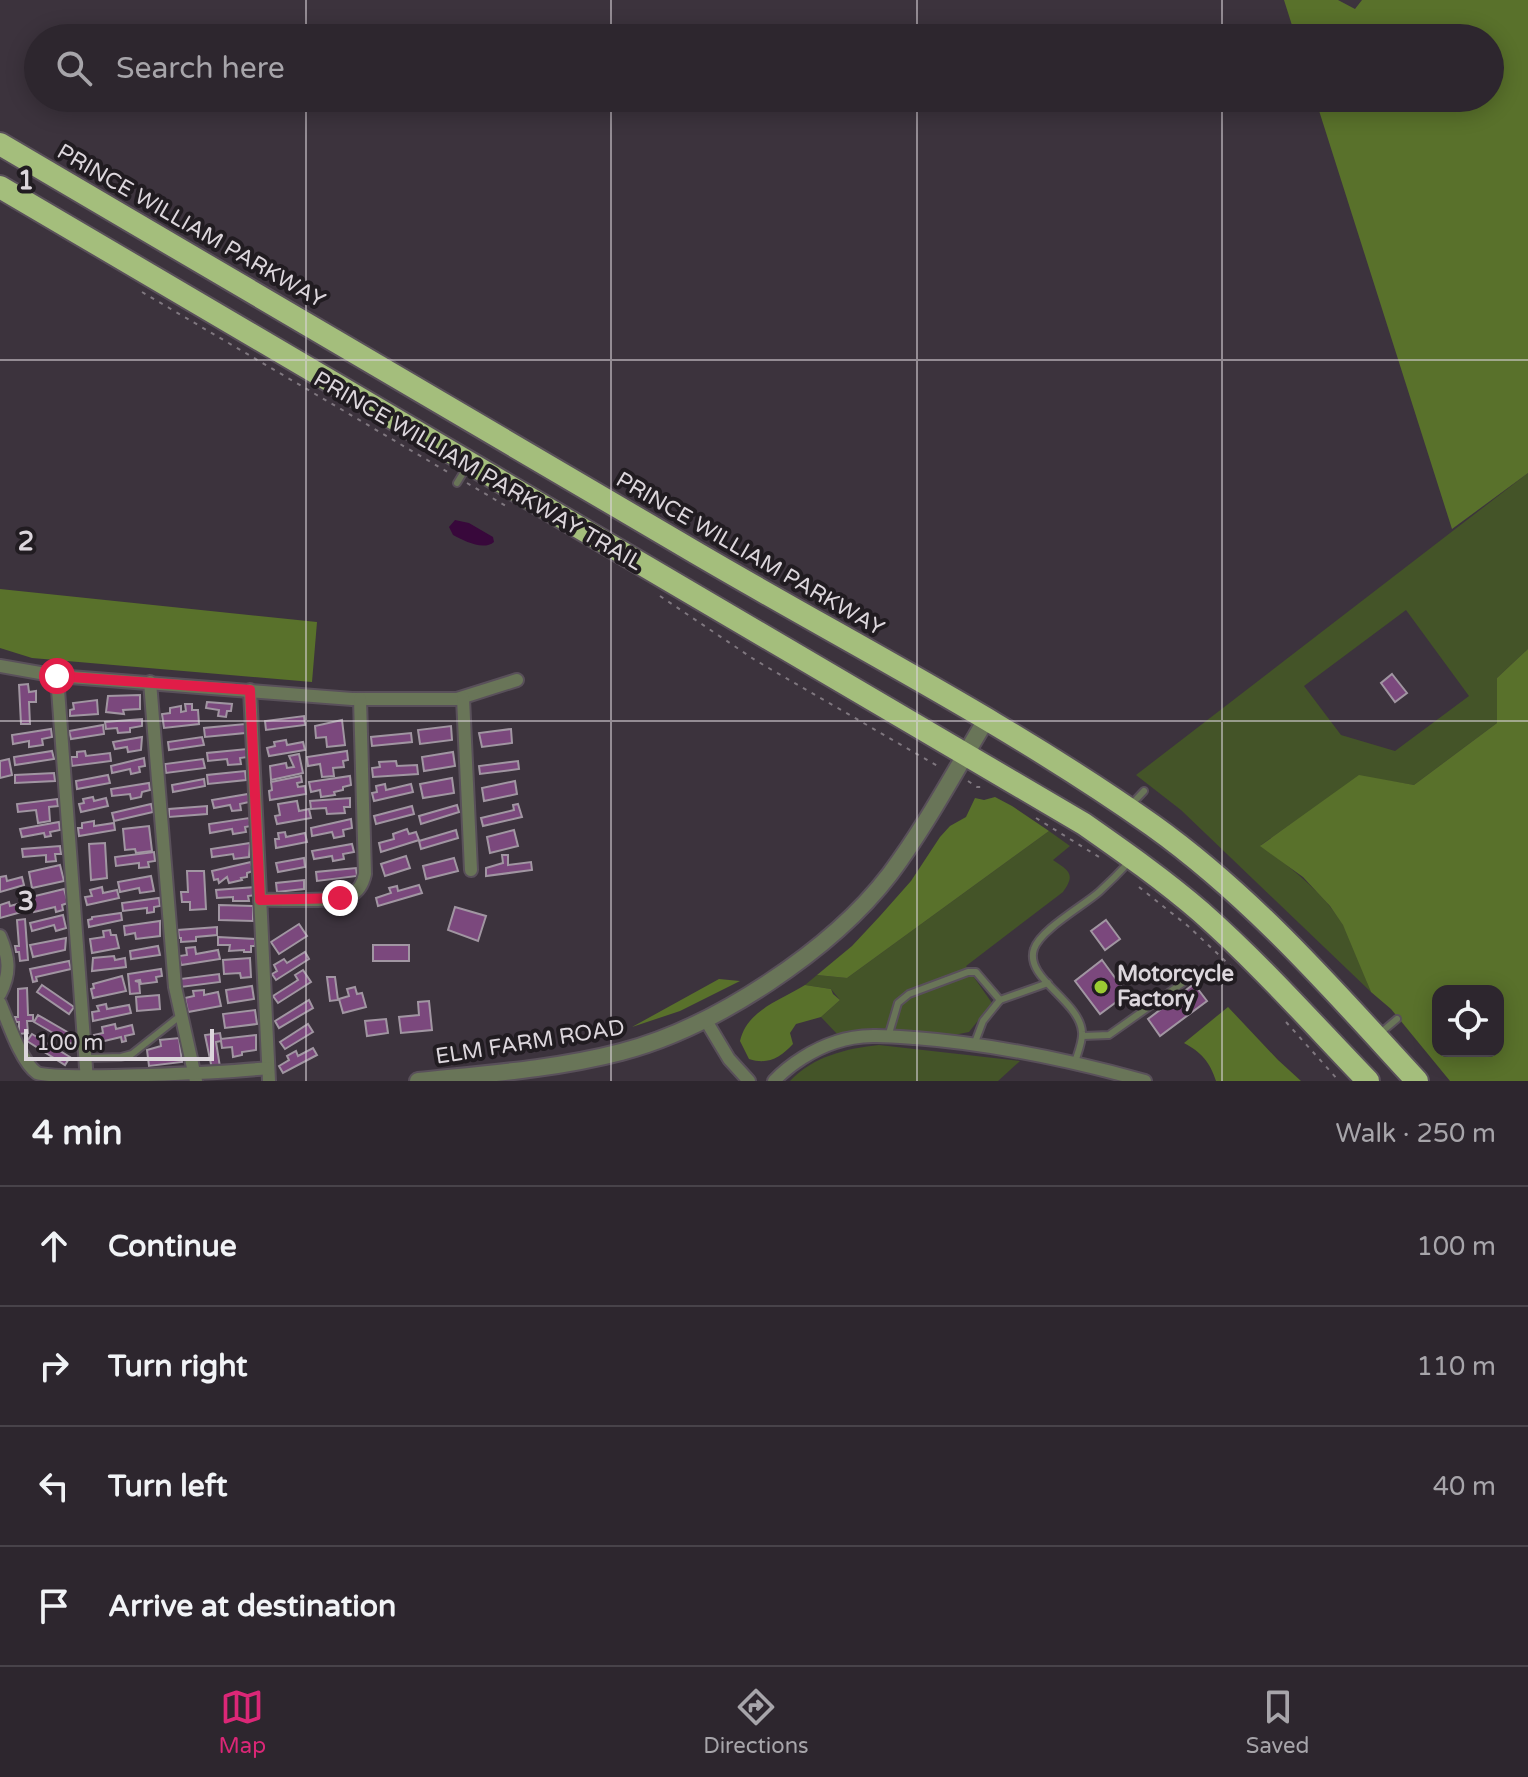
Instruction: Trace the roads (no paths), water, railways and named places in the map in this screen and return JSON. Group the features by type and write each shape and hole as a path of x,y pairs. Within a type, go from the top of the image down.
{"highway":[{"name":"PRINCE WILLIAM PARKWAY","path":"0,144 1093,785 1198,861 1265,918 1417,1081"},
{"path":"0,187 462,475 966,753 1084,824 1201,912 1368,1081"}],"street":[{"path":"0,666 57,676 360,699 440,701 463,698 517,680"},
{"path":"57,676 87,1081"},
{"path":"150,682 175,987 196,1078"},
{"path":"0,1003 35,1072 56,1080 268,1075 250,690"},
{"path":"463,698 471,870"},
{"path":"260,900 340,898 349,896 363,883 360,699"},
{"name":"ELM FARM ROAD","path":"418,1081 600,1057 652,1042 705,1019 779,975 835,931 889,875 986,720"},
{"path":"0,936 9,964 0,994"},
{"path":"705,1019 729,1059 749,1081"},
{"path":"774,1081 799,1061 837,1041 888,1037 974,1045 1075,1062 1145,1081"}],"lane":[{"path":"1127,809 1144,791"},
{"path":"1075,1062 1083,1036 1076,1014 1035,969 1035,946 1039,939 1098,893 1132,858"},
{"path":"888,1037 898,1003 909,994 968,972 976,972 1000,1000"},
{"path":"1083,1036 1109,1035 1184,982"},
{"path":"974,1045 983,1021 1000,1000 1048,983"},
{"path":"85,1058 132,1054 180,1016"},
{"path":"1376,1037 1397,1019"}],"place":[{"name":"Motorcycle Factory","path":"1101,987"}]}
